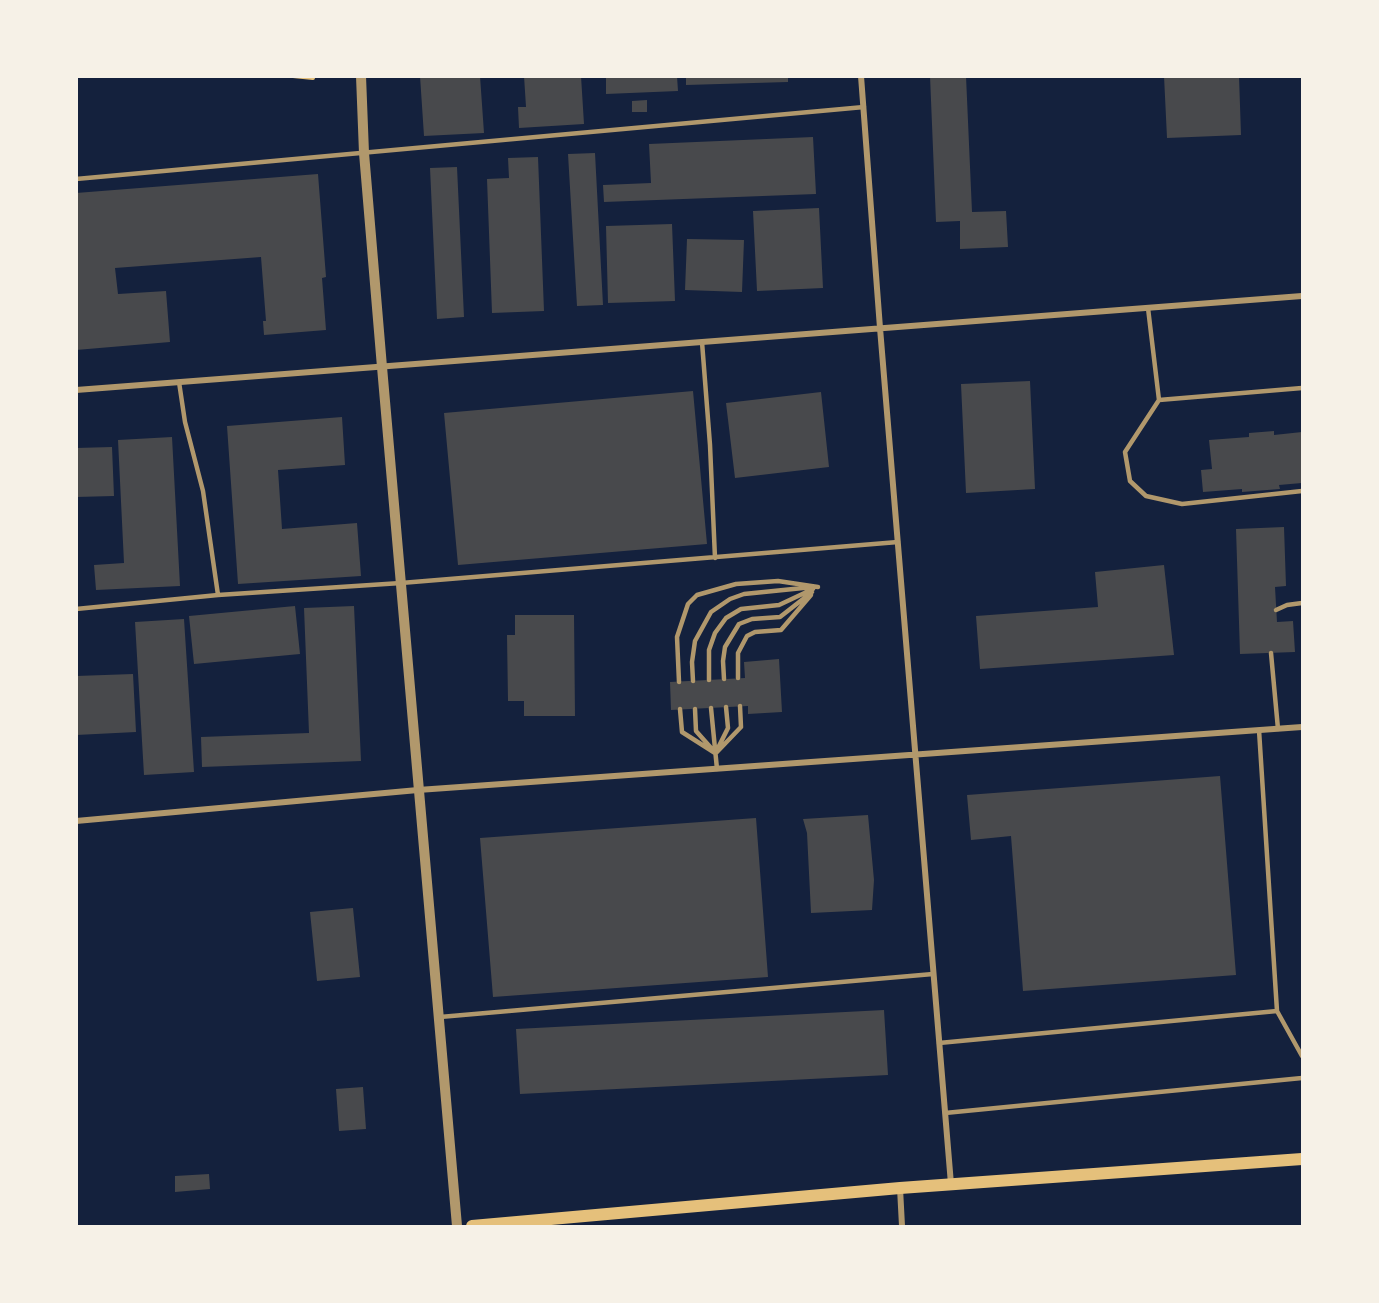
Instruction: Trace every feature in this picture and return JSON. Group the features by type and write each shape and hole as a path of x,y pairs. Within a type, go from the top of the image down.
{"main road":[{"path":"472,1227 900,1188 1302,1159"}],"street":[{"path":"361,76 364,153 457,1227"},
{"path":"861,76 951,1185"},
{"path":"76,390 1302,296"},
{"path":"76,821 418,790 917,756 1302,726"},
{"path":"900,1188 902,1227"}],"lane":[{"path":"76,179 864,107"},
{"path":"1149,308 1159,400 1125,452 1130,481 1146,496 1182,504 1302,491"},
{"path":"702,342 715,558"},
{"path":"179,382 185,422 203,491 218,595"},
{"path":"1159,400 1302,388"},
{"path":"76,609 218,595 401,583 898,542"},
{"path":"679,682 677,649 680,625 688,604 697,595 735,584 778,581 818,587"},
{"path":"738,678 738,652 747,636 755,632 781,630 818,587"},
{"path":"724,679 725,647 739,624 752,619 780,617 818,587"},
{"path":"709,680 709,650 715,633 726,618 741,609 779,605 818,587"},
{"path":"693,681 692,662 695,641 711,612 730,599 744,594 818,587"},
{"path":"1276,610 1287,605 1302,603"},
{"path":"1271,653 1278,729"},
{"path":"715,753 741,727 740,706"},
{"path":"715,753 728,728 726,707"},
{"path":"711,708 717,770"},
{"path":"680,709 682,732 715,753"},
{"path":"695,709 696,731 715,753"},
{"path":"1259,730 1278,1011 1302,1056"},
{"path":"438,1017 933,974"},
{"path":"939,1043 1278,1011"},
{"path":"945,1113 1302,1078"}],"path":[{"path":"293,76 313,78"}],"building":[{"path":"420,76 480,76 484,133 424,136"},
{"path":"524,76 581,76 584,124 519,128 518,107 526,107"},
{"path":"606,76 677,76 678,91 606,94"},
{"path":"686,76 788,76 788,82 686,85"},
{"path":"930,76 966,76 972,212 1006,211 1008,247 960,249 960,221 936,222"},
{"path":"1164,76 1239,76 1241,135 1167,138"},
{"path":"647,100 647,112 632,112 632,101"},
{"path":"813,137 816,194 604,202 603,185 651,183 649,144"},
{"path":"595,153 603,305 577,306 568,154"},
{"path":"538,157 544,311 492,313 487,179 509,178 508,158"},
{"path":"457,167 464,317 437,319 430,168"},
{"path":"318,174 326,277 322,278 326,330 264,335 263,321 266,321 261,257 115,268 118,294 166,291 170,342 76,350 76,193"},
{"path":"819,208 823,288 757,291 753,211"},
{"path":"672,224 675,301 608,303 606,226"},
{"path":"687,239 744,240 742,292 685,290"},
{"path":"1030,381 1035,489 966,493 961,384"},
{"path":"693,391 707,544 458,565 444,413"},
{"path":"821,392 829,467 735,478 726,403"},
{"path":"342,417 345,465 278,470 282,529 357,523 361,576 238,584 227,426"},
{"path":"1274,431 1274,435 1302,432 1302,483 1279,485 1280,489 1203,492 1201,470 1212,469 1209,440 1249,437 1249,433"},
{"path":"172,437 180,586 96,590 94,565 124,563 118,440"},
{"path":"112,447 114,496 76,497 76,448"},
{"path":"1284,527 1286,586 1275,587 1277,622 1293,621 1295,652 1240,654 1236,529"},
{"path":"1164,565 1174,655 980,669 976,616 1098,607 1095,572"},
{"path":"295,606 300,654 194,664 189,616"},
{"path":"354,606 361,761 202,767 201,737 309,733 304,608"},
{"path":"515,615 574,615 575,716 524,716 524,701 508,701 507,635 515,635"},
{"path":"184,619 194,772 144,775 135,622"},
{"path":"779,659 782,712 748,714 748,706 671,710 670,682 745,678 744,662"},
{"path":"133,674 136,732 76,735 76,676"},
{"path":"1220,776 1236,975 1023,991 1011,836 971,840 967,795"},
{"path":"868,815 874,880 872,910 811,913 807,833 803,819"},
{"path":"756,818 768,977 493,997 480,838"},
{"path":"353,908 360,977 317,981 310,912"},
{"path":"884,1010 888,1075 520,1094 516,1029"},
{"path":"363,1087 366,1129 339,1131 336,1089"},
{"path":"209,1174 210,1189 175,1192 175,1176"}]}
